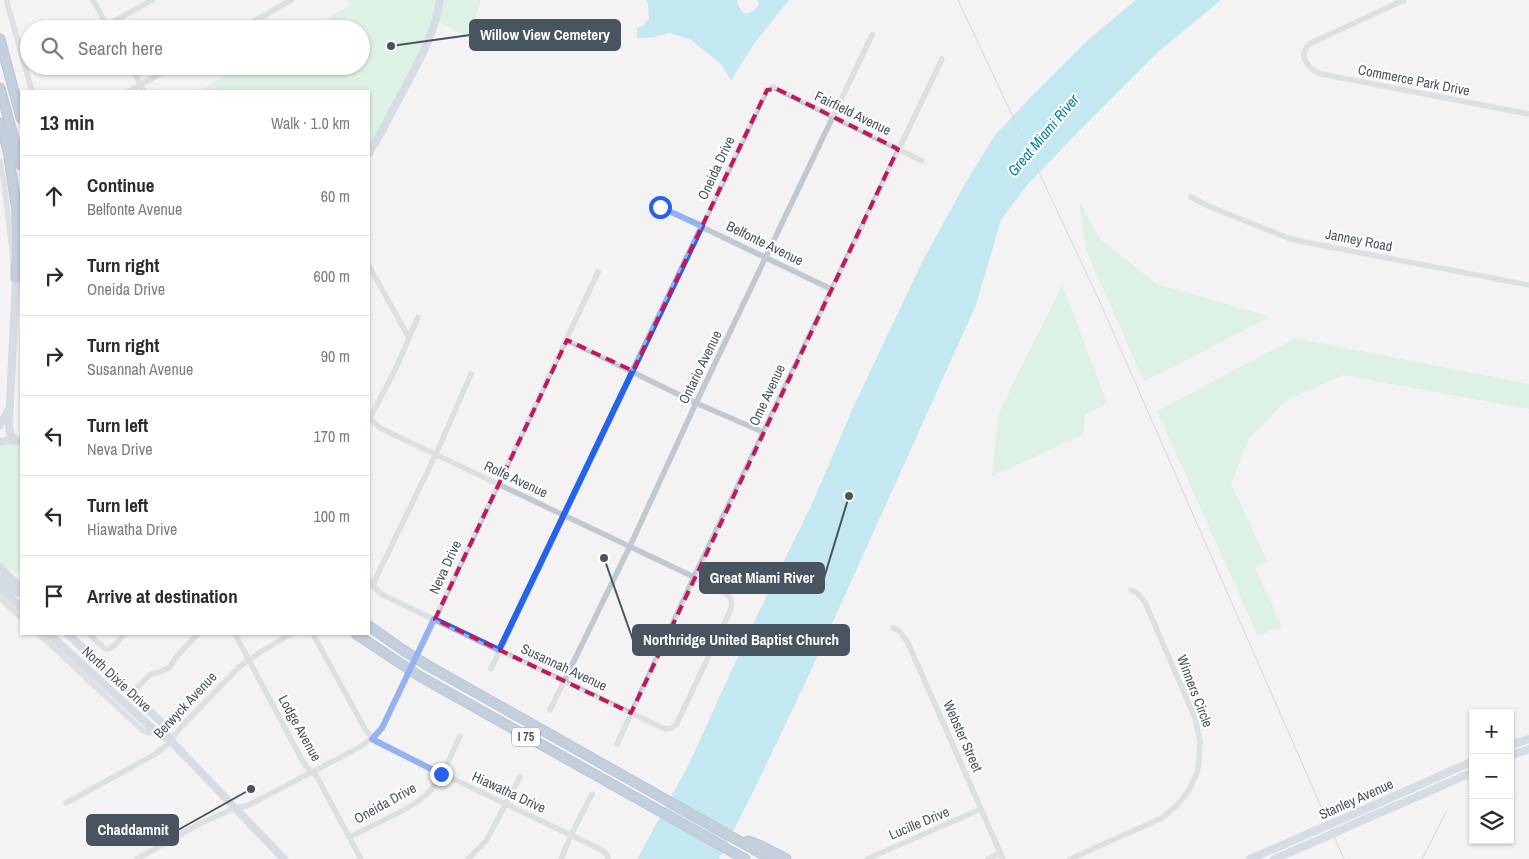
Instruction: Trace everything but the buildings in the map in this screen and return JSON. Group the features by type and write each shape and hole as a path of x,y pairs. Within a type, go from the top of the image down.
{"highway":[{"path":"0,39 20,114"},
{"path":"0,88 20,161"},
{"path":"0,123 8,151 18,211 16,279"},
{"name":"I 75","path":"370,627 427,665 724,832 760,849"},
{"name":"I 75","path":"358,635 421,677 745,859"},
{"path":"707,838 732,859"},
{"path":"760,849 771,859"},
{"path":"760,849 786,859"}],"main road":[{"path":"370,152 423,51 432,30 440,0"},
{"path":"16,279 9,409 10,433 18,440"},
{"path":"0,425 9,409"},
{"path":"0,442 18,440"},
{"path":"0,567 3,576 14,591 20,593"},
{"path":"3,576 20,576"},
{"path":"3,576 20,587"},
{"path":"0,588 20,607"},
{"name":"North Dixie Drive","path":"50,635 119,703 170,740 284,859"},
{"path":"58,635 66,649"},
{"name":"North Dixie Drive","path":"69,635 162,722 170,740"},
{"path":"1514,745 1529,739"},
{"path":"1514,755 1529,749"},
{"name":"Stanley Avenue","path":"1250,859 1469,763"},
{"name":"Stanley Avenue","path":"1274,859 1469,774"}],"street":[{"path":"7,0 20,43"},
{"path":"93,0 104,20"},
{"path":"119,20 152,0"},
{"path":"257,20 291,0"},
{"name":"Commerce Park Drive","path":"1404,0 1309,44 1304,51 1307,64 1311,69 1321,74 1529,114"},
{"name":"Ontario Avenue","path":"550,710 630,546 696,403 872,35"},
{"name":"Ome Avenue","path":"618,744 694,577 942,59"},
{"path":"29,75 32,90"},
{"path":"135,75 143,90"},
{"path":"131,90 158,75"},
{"name":"Fairfield Avenue","path":"772,87 922,161"},
{"name":"Oneida Drive","path":"491,668 765,94 772,87"},
{"path":"0,164 16,279"},
{"name":"Janney Road","path":"1191,197 1208,206 1288,238 1529,285"},
{"name":"Belfonte Avenue","path":"660,207 831,289"},
{"path":"370,268 409,338"},
{"name":"Neva Drive","path":"137,859 201,823 235,808 247,806 358,748 372,739 382,728 598,272"},
{"path":"370,417 396,368 418,317"},
{"path":"567,340 696,403 763,432"},
{"path":"370,584 436,454 471,374"},
{"name":"Rolfe Avenue","path":"370,420 380,428 728,594 732,602 726,620 676,725 671,728"},
{"name":"Susannah Avenue","path":"370,584 387,597 665,729 671,728"},
{"name":"Winners Circle","path":"1070,859 1155,821 1168,813 1190,788 1197,773 1200,741 1195,718 1144,602 1137,593 1131,590"},
{"path":"0,598 20,617"},
{"name":"Webster Street","path":"893,628 904,636 908,643 1001,856"},
{"path":"40,635 119,703"},
{"path":"90,635 105,649 111,648 123,635"},
{"path":"131,693 151,674 170,667 176,656 197,635"},
{"name":"Lodge Avenue","path":"236,635 302,760 311,773 316,775 361,859"},
{"name":"Berwyck Avenue","path":"66,803 154,755 167,745 182,726 239,667 290,635"},
{"path":"314,635 372,739"},
{"name":"Oneida Drive","path":"349,837 422,799 441,774 460,736"},
{"name":"Hiawatha Drive","path":"372,739 441,774 602,850 608,858"},
{"path":"468,859 486,841 520,777"},
{"path":"561,859 592,794"},
{"name":"Lucille Drive","path":"866,859 981,809"},
{"path":"988,859 1001,856"}],"highlighted area":[{"path":"777,89 898,149 631,713 435,619 567,340 633,371 767,90"}],"green space":[{"path":"347,0 481,0 469,38 433,19 413,64 370,144 370,90 200,90 226,75 370,75 370,20 324,20 350,5"},
{"path":"1079,201 1100,239 1157,284 1270,317 1144,381 1086,250"},
{"path":"1062,285 1107,403 1085,414 1083,435 992,476 998,415"},
{"path":"1295,338 1529,384 1529,409 1343,375 1285,401 1249,438 1231,484 1268,562 1255,568 1282,626 1258,636 1157,411"},
{"path":"13,442 20,444 20,574 16,574 0,562 0,445"}],"water":[{"path":"646,0 737,0 738,6 745,14 756,8 759,4 757,0 789,0 754,44 731,80 721,64 691,40 670,33 650,38 637,38 637,28 643,26 649,19 648,3"},
{"path":"1136,0 1221,0 1158,52 1084,126 1028,184 1001,220 976,305 808,677 719,859 637,859 689,764 750,630 812,504 852,410 923,260 966,182 995,135 1089,39"}],"railway":[{"path":"958,0 1099,300 1344,859"},
{"path":"1422,859 1446,812"}],"place":[{"name":"Willow View Cemetery","path":"391,46"},
{"name":"Great Miami River","path":"849,496"},
{"name":"Northridge United Baptist Church","path":"604,558"},
{"name":"Chaddamnit","path":"251,789"}],"route":[{"path":"441,774 372,739 382,728 434,619 499,650 702,226 660,207"}]}
